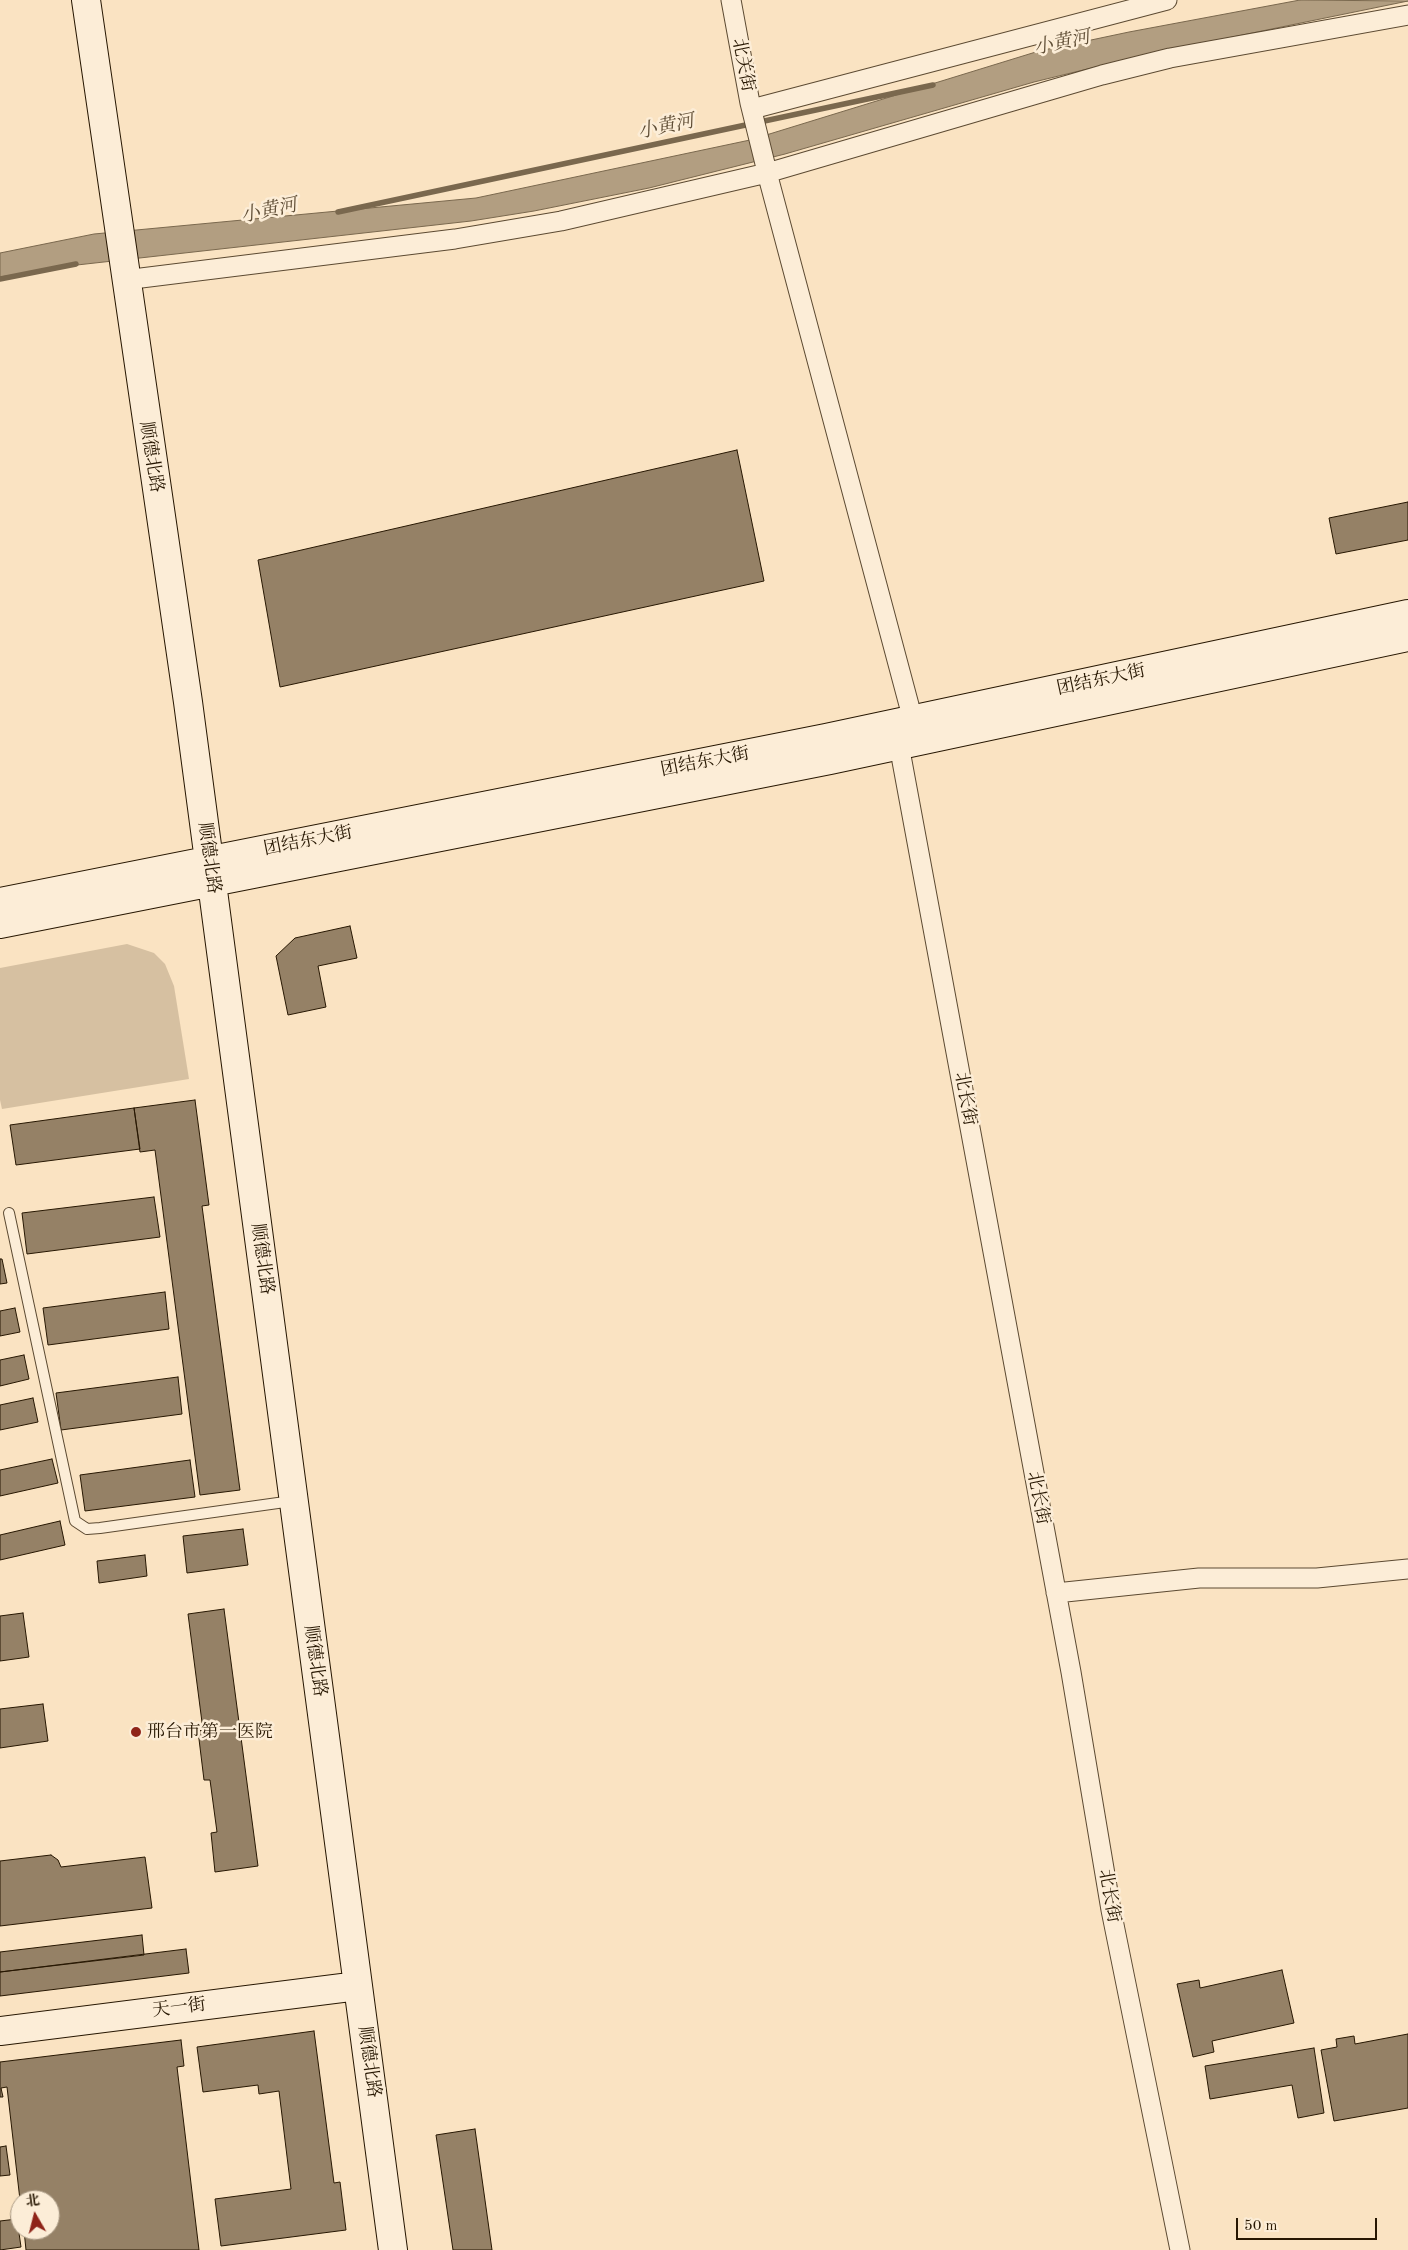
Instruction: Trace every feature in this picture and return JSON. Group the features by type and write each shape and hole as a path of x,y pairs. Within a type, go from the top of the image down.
{"main road":[{"name":"顺德北路","path":"86,0 124,275 188,702 393,2250"},
{"name":"团结东大街","path":"0,924 210,871 1408,614"},
{"name":"团结东大街","path":"0,902 210,871 899,745 1408,636"},
{"name":"天一街","path":"0,2031 358,1986"}],"street":[{"name":"北关街","path":"731,0 752,109 767,174 913,720"},
{"path":"752,109 1167,0"},
{"path":"124,275 506,232 561,221 767,174 1093,78 1170,58 1408,15"},
{"name":"北长街","path":"899,745 1056,1593 1111,1910 1180,2250"},
{"path":"1056,1593 1199,1578 1318,1578 1408,1569"}],"lane":[{"path":"9,1213 75,1521 87,1528 100,1528 294,1500"}],"shaded area":[{"path":"1300,0 1408,1 1145,55 1034,82 785,154 649,188 534,211 471,221 68,266 0,277 0,253 94,234 476,198 750,140 1039,51"},
{"path":"127,944 154,953 165,964 174,986 189,1079 2,1109 0,1100 0,968"}],"building":[{"path":"737,450 764,581 280,687 258,560"},
{"path":"1408,502 1408,540 1336,554 1329,518"},
{"path":"350,926 357,958 318,966 326,1007 288,1015 276,956 295,938"},
{"path":"195,1100 209,1205 202,1206 240,1490 200,1495 155,1150 140,1152 134,1108"},
{"path":"134,1108 140,1149 16,1165 10,1125"},
{"path":"154,1197 160,1237 27,1254 22,1213"},
{"path":"0,1259 2,1259 7,1283 0,1284"},
{"path":"165,1292 169,1329 48,1345 43,1308"},
{"path":"15,1308 20,1332 0,1336 0,1311"},
{"path":"24,1355 29,1379 0,1386 0,1360"},
{"path":"178,1377 182,1414 61,1430 56,1393"},
{"path":"33,1398 38,1422 0,1430 0,1405"},
{"path":"52,1459 58,1483 0,1496 0,1470"},
{"path":"190,1460 195,1497 85,1511 80,1475"},
{"path":"60,1521 65,1545 0,1560 0,1535"},
{"path":"243,1529 248,1565 187,1573 183,1536"},
{"path":"145,1555 147,1576 99,1583 97,1561"},
{"path":"224,1609 258,1866 215,1872 211,1833 217,1832 210,1780 204,1780 198,1731 203,1730 188,1614"},
{"path":"23,1613 29,1657 0,1661 0,1616"},
{"path":"43,1704 48,1741 0,1748 0,1709"},
{"path":"51,1855 58,1860 61,1867 145,1857 152,1908 0,1926 0,1861"},
{"path":"142,1935 144,1955 0,1972 0,1952"},
{"path":"186,1949 189,1973 0,1996 0,1972"},
{"path":"1282,1970 1294,2023 1212,2041 1214,2052 1193,2057 1177,1984 1199,1980 1200,1988"},
{"path":"314,2031 334,2183 340,2182 346,2230 221,2246 215,2199 291,2189 279,2091 259,2094 258,2085 203,2092 197,2047"},
{"path":"1408,2034 1408,2108 1334,2121 1321,2050 1337,2047 1336,2039 1354,2036 1355,2044"},
{"path":"181,2040 184,2066 177,2067 199,2250 26,2250 25,2240 60,2240 60,2190 19,2190 7,2087 1,2088 3,2097 0,2097 0,2062"},
{"path":"1314,2048 1324,2113 1298,2118 1292,2085 1210,2099 1205,2066"},
{"path":"475,2129 492,2250 453,2250 436,2135"},
{"path":"6,2146 10,2175 0,2176 0,2147"},
{"path":"10,2220 10,2240 20,2240 21,2247 0,2250 0,2221"}],"waterway":[{"name":"小黄河","path":"338,212 933,85"},
{"name":"小黄河","path":"0,279 76,264"}],"place":[{"name":"邢台市第一医院","path":"136,1732"}]}
